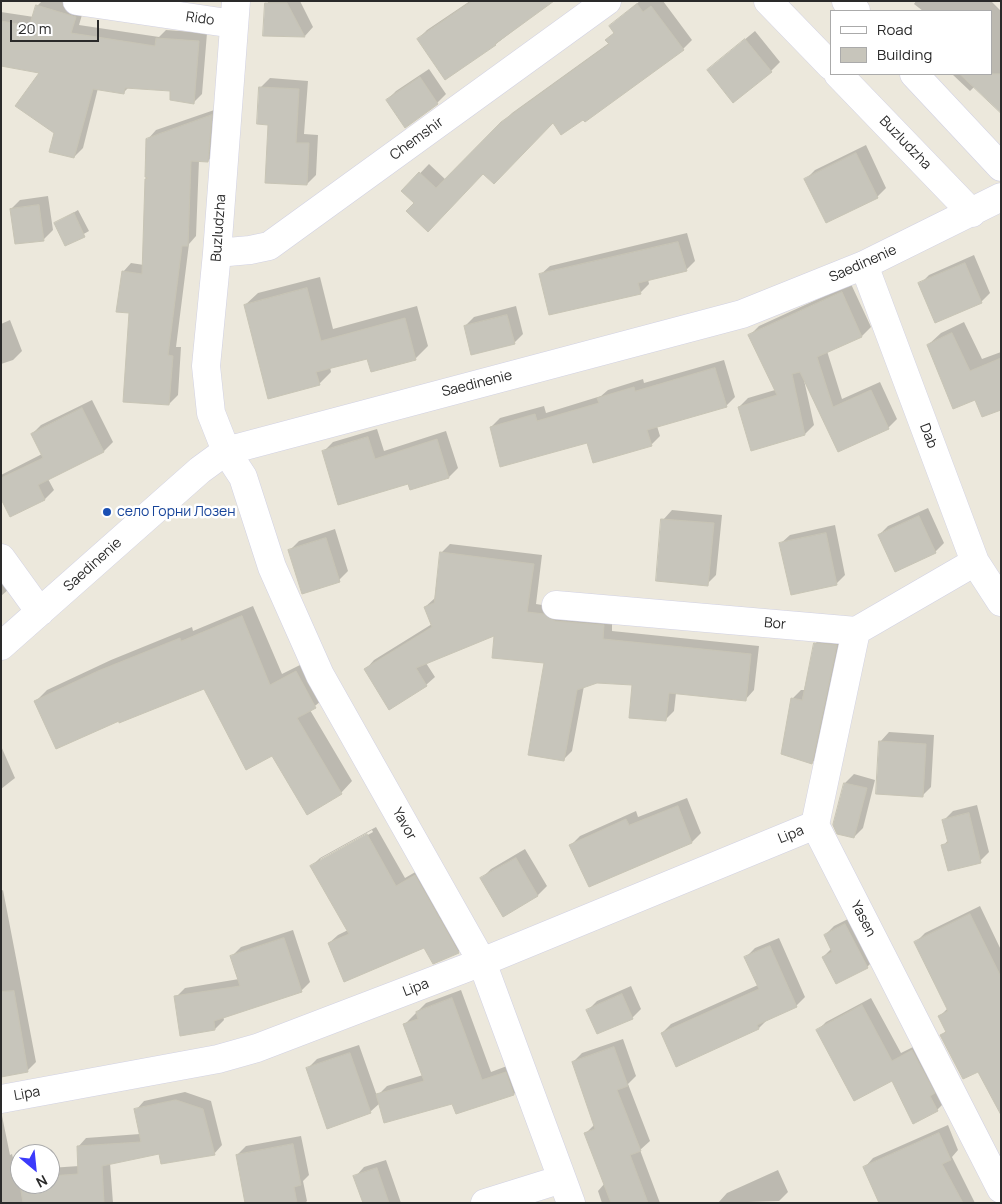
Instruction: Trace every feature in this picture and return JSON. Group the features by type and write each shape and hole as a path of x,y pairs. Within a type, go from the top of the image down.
{"street":[{"name":"Rido","path":"77,1 235,13"},
{"name":"Chemshir","path":"217,253 269,246 607,1"},
{"path":"768,1 830,65"},
{"path":"846,1 855,10"},
{"name":"Buzludzha","path":"226,451 211,413 206,366 217,253 235,13"},
{"name":"Buzludzha","path":"839,75 972,213"},
{"path":"915,75 1001,167"},
{"name":"Saedinenie","path":"1,646 200,470 226,451 742,314 864,265 1001,197"},
{"name":"Dab","path":"864,265 975,562 1001,602"},
{"name":"Yavor","path":"226,451 243,477 272,567 320,675 482,962 566,1191"},
{"path":"1,558 40,612"},
{"path":"815,825 856,631 975,562"},
{"name":"Bor","path":"556,605 856,631"},
{"name":"Lipa","path":"1,1099 218,1059 256,1048 482,962 815,825"},
{"name":"Yasen","path":"815,825 1001,1189"},
{"path":"485,1203 566,1191"}],"building":[{"path":"472,1 554,1 496,45 445,80 417,39"},
{"path":"265,3 287,3 305,37 263,36"},
{"path":"637,4 643,12 651,6 684,50 585,122 583,120 561,135 553,123 494,184 483,174 428,232 406,211 414,203 401,191 419,172 436,188 501,122 609,44 605,40 614,33 609,26"},
{"path":"36,5 76,17 71,33 155,46 156,38 199,41 194,104 170,100 170,91 125,88 124,94 93,89 74,158 49,152 54,133 15,106 39,73 1,66 1,21 29,26"},
{"path":"745,39 772,72 733,103 707,70"},
{"path":"1001,74 1001,113 961,75"},
{"path":"420,77 438,104 405,128 386,100"},
{"path":"259,87 299,89 296,143 309,143 307,185 265,183 268,125 257,124"},
{"path":"212,115 208,162 191,161 188,246 182,246 168,355 173,356 169,405 123,402 129,313 116,312 122,271 142,274 145,179 148,178 145,177 146,139"},
{"path":"856,153 878,198 826,223 804,179"},
{"path":"39,205 44,241 15,244 10,209"},
{"path":"74,213 85,237 65,246 54,223"},
{"path":"678,242 687,271 638,283 641,294 549,315 539,274"},
{"path":"965,263 982,303 935,323 918,283"},
{"path":"307,288 321,341 405,318 416,360 371,372 367,359 316,372 320,385 268,399 244,305"},
{"path":"842,292 862,337 817,357 833,407 871,390 889,429 838,452 800,372 792,374 805,435 751,451 738,407 777,395 748,335"},
{"path":"507,315 515,344 471,355 464,326"},
{"path":"952,333 970,371 1001,358 1001,410 982,417 975,400 953,409 927,345"},
{"path":"715,368 727,407 647,430 652,446 593,463 587,443 500,467 490,427 535,414 537,421 599,403 597,398 634,387 635,391"},
{"path":"82,408 104,452 38,485 45,500 10,517 1,499 1,478 43,458 31,434"},
{"path":"368,437 375,459 437,439 449,478 410,490 408,484 338,505 322,451"},
{"path":"919,516 936,553 895,572 878,535"},
{"path":"661,519 714,523 708,586 656,581"},
{"path":"826,533 837,585 791,595 779,543"},
{"path":"326,538 340,582 302,594 288,550"},
{"path":"440,552 534,564 527,612 544,614 555,621 604,625 603,639 751,654 746,701 669,693 666,721 629,718 632,685 597,683 577,690 564,761 528,755 544,663 492,658 494,636 416,668 427,686 389,710 364,669 432,627 424,607 434,603"},
{"path":"242,616 270,685 296,671 316,708 297,718 342,794 307,815 272,756 246,770 204,689 119,723 119,721 56,749 34,701 98,671 180,638 181,641"},
{"path":"814,643 837,645 812,764 781,754 791,698 802,700"},
{"path":"879,741 926,744 923,797 876,794"},
{"path":"844,783 867,788 854,838 837,834 833,825"},
{"path":"678,806 692,843 589,887 569,845 626,819 629,825"},
{"path":"969,813 981,863 948,871 941,845 948,843 942,820"},
{"path":"367,834 396,886 415,875 459,953 433,964 424,948 344,982 328,943 349,934 310,866"},
{"path":"516,858 538,896 503,917 480,878"},
{"path":"970,914 1001,977 1001,1115 978,1072 963,1079 940,1035 946,1032 938,1016 948,1011 914,942"},
{"path":"845,924 868,968 836,984 822,957 832,952 824,935"},
{"path":"284,938 302,992 214,1021 215,1030 180,1036 174,996 240,986 230,956"},
{"path":"770,946 797,1007 757,1025 759,1029 676,1067 661,1033 759,989 744,957"},
{"path":"14,991 28,1072 1,1077 1,992"},
{"path":"622,994 633,1019 597,1034 586,1010"},
{"path":"452,998 482,1080 506,1072 514,1095 456,1114 452,1104 384,1123 376,1094 424,1081 403,1024 418,1019 416,1012"},
{"path":"862,1005 892,1061 912,1050 935,1093 930,1096 938,1111 913,1124 892,1081 854,1101 816,1030"},
{"path":"614,1047 628,1086 617,1090 641,1151 630,1155 648,1203 611,1203 584,1133 595,1129 572,1062"},
{"path":"350,1053 371,1113 327,1129 306,1068"},
{"path":"176,1100 203,1109 215,1155 161,1164 159,1154 102,1166 104,1203 23,1203 22,1194 60,1194 60,1175 78,1174 77,1146 141,1142 134,1109"},
{"path":"939,1133 951,1160 942,1164 963,1203 879,1203 863,1167"},
{"path":"293,1144 301,1185 294,1187 297,1203 245,1203 236,1155"},
{"path":"377,1168 389,1203 363,1203 353,1176"}],"place":[{"name":"село Горни Лозен","path":"107,512"}]}
